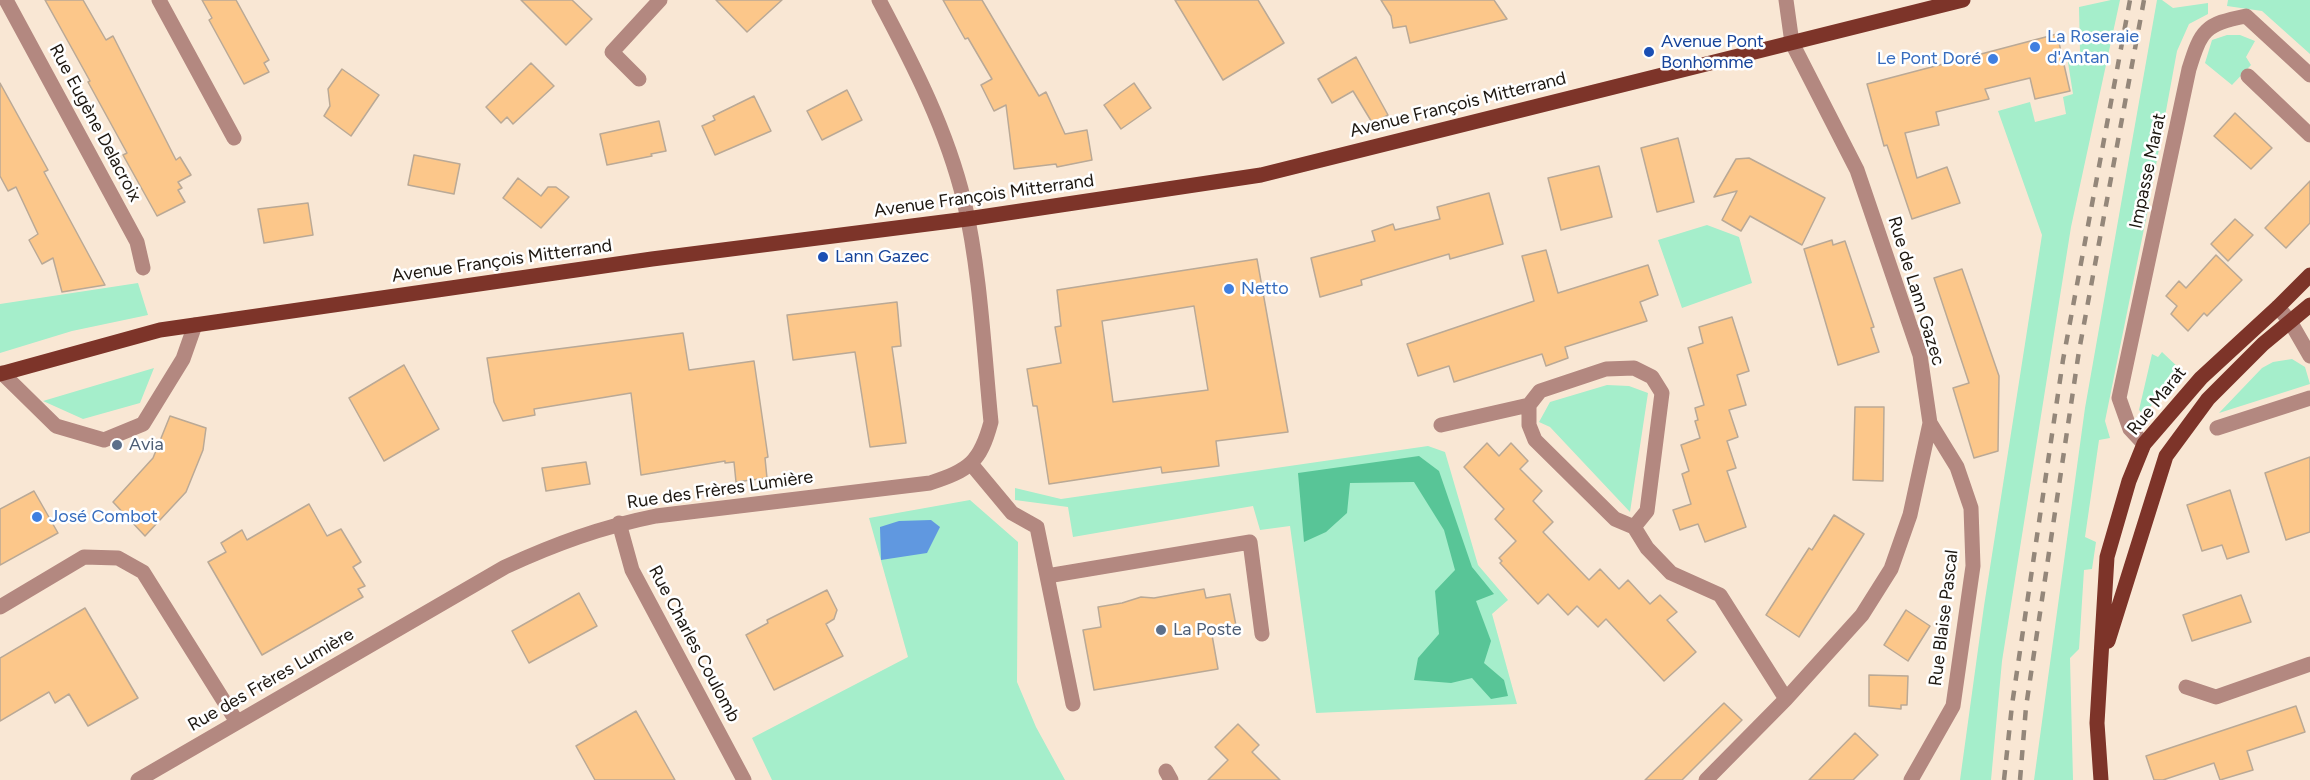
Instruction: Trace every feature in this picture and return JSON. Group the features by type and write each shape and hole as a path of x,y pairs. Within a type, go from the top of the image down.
{"main road":[{"name":"Avenue François Mitterrand","path":"1,374 160,330 652,259 967,219 1260,175 1963,0"},
{"name":"Rue Marat","path":"2101,780 2097,723 2107,557 2129,482 2144,444 2201,378 2309,278"},
{"name":"Rue Marat","path":"2101,664 2166,456 2208,399 2263,344 2310,305"}],"street":[{"name":"Rue Eugène Delacroix","path":"6,0 137,242 143,268"},
{"path":"159,0 234,138"},
{"path":"639,79 612,52 660,0"},
{"path":"879,0 902,43 945,137 964,202 976,281 991,422 985,444 972,465 1012,513 1037,527 1073,704"},
{"name":"Rue de Lann Gazec","path":"1706,780 1786,699 1862,615 1891,569 1910,514 1930,423 1920,355 1857,170 1792,43 1785,0"},
{"name":"Impasse Marat","path":"2144,444 2130,429 2119,398 2189,69 2199,38 2220,21 2246,16 2310,75"},
{"path":"2248,76 2310,135"},
{"path":"2278,307 2291,323 2310,356"},
{"path":"1,374 56,426 104,441 144,424 183,359 195,325"},
{"path":"1634,527 1647,512 1662,393 1652,377 1634,368 1606,369 1540,391 1529,405 1529,425 1535,440 1615,519 1634,527 1647,548 1671,573 1720,595 1786,699"},
{"path":"2217,429 2310,398"},
{"path":"1441,425 1529,405"},
{"name":"Rue Blaise Pascal","path":"1911,780 1953,706 1973,566 1971,508 1957,467 1930,423"},
{"name":"Rue des Frères Lumière","path":"138,780 505,567 556,544 619,524 656,516 930,483 954,475 972,465"},
{"name":"Rue Charles Coulomb","path":"619,524 632,570 744,780"},
{"path":"1047,576 1250,542 1262,634"},
{"path":"0,607 84,557 118,558 143,572 237,722"},
{"path":"2186,687 2216,697 2310,664"}],"green space":[{"path":"2120,0 2071,227 2002,661 1991,780 1960,780 1984,606 2042,235 1998,111 2030,102 2035,122 2066,114 2063,97 2073,94 2067,56 2080,52 2079,7"},
{"path":"2157,0 2162,0 2173,8 2208,3 2208,14 2189,24 2177,51 2105,421 2110,438 2099,440 2085,537 2096,542 2092,569 2084,570 2079,649 2070,658 2073,780 2034,780 2085,408"},
{"path":"2228,0 2310,0 2310,54 2262,11 2227,6"},
{"path":"2227,35 2240,35 2255,41 2246,57 2251,65 2232,85 2205,63 2212,40"},
{"path":"1707,225 1739,237 1752,283 1682,308 1658,240"},
{"path":"138,283 148,315 72,331 0,353 0,304"},
{"path":"2162,352 2180,369 2144,415 2139,410 2152,354 2158,357"},
{"path":"2292,359 2305,367 2310,384 2219,413 2262,368 2273,362"},
{"path":"154,368 140,403 83,419 43,401"},
{"path":"1607,385 1629,386 1648,393 1630,512 1550,427 1539,422 1550,402"},
{"path":"1428,446 1445,452 1478,565 1508,600 1492,614 1517,704 1316,713 1290,526 1260,530 1253,506 1073,537 1068,507 1015,500 1015,488 1061,499"},
{"path":"1419,456 1439,471 1472,567 1494,594 1476,601 1491,641 1484,663 1504,680 1508,696 1491,699 1472,678 1451,683 1414,680 1418,658 1439,634 1435,591 1455,570 1444,530 1414,482 1350,483 1347,513 1326,532 1304,542 1298,473"},
{"path":"970,500 1018,542 1017,682 1036,727 1065,780 772,780 752,738 908,657 869,518"}],"water":[{"path":"931,520 940,527 927,553 881,560 880,527 899,521"}],"building":[{"path":"45,0 83,0 106,40 113,36 176,160 180,157 191,175 178,182 182,188 178,190 185,202 157,216 123,155 127,153 88,82 90,81"},
{"path":"202,0 236,0 269,60 264,63 269,72 244,84 209,20 212,18"},
{"path":"521,0 572,0 592,19 566,45"},
{"path":"716,0 782,0 747,32"},
{"path":"943,0 982,0 1039,96 1046,92 1065,134 1087,130 1092,160 1057,167 1056,164 1014,169 1006,105 994,111 981,85 992,79 968,38 965,39"},
{"path":"1175,0 1258,0 1284,43 1223,80"},
{"path":"1381,0 1494,0 1507,19 1410,43 1406,26 1393,28 1391,16"},
{"path":"2057,34 2070,91 2035,99 2030,78 1985,89 1989,99 1936,112 1939,125 1905,133 1917,178 1947,167 1960,203 1912,219 1887,145 1884,146 1867,84"},
{"path":"1356,57 1388,115 1373,124 1353,91 1332,103 1318,79"},
{"path":"531,63 554,86 513,124 507,117 501,123 486,107"},
{"path":"342,69 379,95 351,136 324,116 330,106 328,89"},
{"path":"0,83 48,170 44,172 105,285 62,292 53,258 42,264 29,240 38,234 16,187 8,191 0,176"},
{"path":"1134,83 1151,108 1121,129 1104,105"},
{"path":"847,90 862,120 822,140 807,111"},
{"path":"754,96 771,131 715,155 702,126 715,120 713,116"},
{"path":"2235,113 2272,148 2251,169 2214,136"},
{"path":"659,121 666,151 607,165 600,134"},
{"path":"1678,138 1694,202 1657,212 1641,148"},
{"path":"414,155 460,164 454,194 408,185"},
{"path":"1749,158 1825,198 1802,245 1750,216 1741,231 1722,220 1737,191 1714,197 1736,159"},
{"path":"1599,166 1612,217 1561,230 1548,178"},
{"path":"518,178 541,196 548,187 556,187 569,197 541,228 503,198"},
{"path":"2310,181 2310,223 2286,248 2265,228"},
{"path":"1489,193 1503,244 1450,259 1449,254 1361,280 1362,285 1320,297 1311,258 1375,241 1372,231 1393,224 1395,230 1440,219 1437,207"},
{"path":"308,203 313,235 264,243 258,209"},
{"path":"2235,219 2253,235 2228,261 2211,244"},
{"path":"1832,240 1833,245 1845,241 1874,327 1871,328 1879,352 1838,365 1804,249"},
{"path":"1546,250 1558,293 1648,265 1658,295 1640,302 1647,321 1565,347 1568,358 1546,366 1542,354 1454,382 1449,366 1418,376 1407,344 1534,301 1522,256"},
{"path":"2216,255 2242,280 2207,316 2204,313 2188,331 2171,314 2177,306 2166,296 2179,281 2186,288"},
{"path":"1257,259 1288,432 1216,441 1219,466 1162,473 1161,467 1049,484 1037,406 1033,406 1027,369 1061,363 1055,327 1061,326 1057,290","holes":["1194,306 1208,390 1113,402 1102,321"]},
{"path":"1962,269 1999,376 1998,451 1974,458 1953,388 1969,383 1934,278"},
{"path":"897,302 901,346 892,347 906,443 870,447 855,352 793,360 787,315"},
{"path":"1732,317 1749,371 1737,375 1746,405 1729,410 1738,437 1727,441 1736,468 1727,471 1746,527 1705,542 1698,524 1680,530 1673,510 1691,504 1682,474 1689,471 1681,445 1700,438 1695,421 1698,420 1695,408 1704,405 1688,348 1703,343 1699,327"},
{"path":"683,333 689,370 754,361 768,457 765,458 767,478 736,482 734,462 725,463 725,461 641,475 631,393 534,409 535,415 503,421 494,402 487,358"},
{"path":"404,365 439,429 384,461 349,398"},
{"path":"1855,407 1884,407 1883,481 1853,480"},
{"path":"170,416 206,428 203,450 186,492 145,536 113,502 153,458"},
{"path":"1487,443 1499,456 1511,443 1528,461 1520,469 1542,491 1533,501 1553,522 1543,532 1589,580 1600,569 1619,589 1628,580 1650,604 1660,595 1677,612 1667,620 1696,652 1664,681 1606,619 1598,627 1577,606 1568,615 1548,594 1538,604 1500,563 1502,561 1499,558 1516,541 1495,519 1504,509 1464,467"},
{"path":"2310,457 2310,532 2286,540 2265,473"},
{"path":"586,462 590,484 546,491 542,468"},
{"path":"2230,490 2249,552 2227,559 2222,545 2202,551 2187,505"},
{"path":"34,491 58,533 0,565 0,509"},
{"path":"309,504 327,536 341,529 361,562 353,567 365,586 358,589 363,597 262,655 208,562 226,552 221,543 242,530 247,540"},
{"path":"1834,515 1864,534 1799,637 1766,615 1809,548 1812,550"},
{"path":"1204,589 1206,598 1230,594 1237,631 1212,635 1218,669 1094,690 1083,630 1101,627 1098,607 1141,597 1154,598"},
{"path":"827,590 837,610 834,619 826,624 843,656 774,690 746,635 768,623 767,620"},
{"path":"579,593 597,626 529,663 512,631"},
{"path":"2241,595 2251,622 2192,641 2183,615"},
{"path":"85,608 138,698 88,726 69,694 55,703 49,692 0,721 0,658"},
{"path":"1906,610 1930,626 1908,661 1884,645"},
{"path":"1869,675 1908,676 1907,705 1901,705 1901,709 1869,706"},
{"path":"1724,703 1742,720 1682,780 1645,780"},
{"path":"2296,706 2305,732 2247,751 2253,770 2220,780 2214,763 2163,780 2154,780 2146,756"},
{"path":"636,711 675,780 595,780 576,746"},
{"path":"1238,724 1259,745 1252,752 1280,780 1208,780 1228,760 1215,747"},
{"path":"1855,733 1878,755 1853,780 1809,780"}],"railway":[{"path":"2004,780 2012,705 2063,360 2130,0"},
{"path":"2020,780 2026,707 2079,351 2144,0"}],"place":[{"name":"La Roseraie d'Antan","path":"2035,47"},
{"name":"Avenue Pont Bonhomme","path":"1649,52"},
{"name":"Le Pont Doré","path":"1993,59"},
{"name":"Lann Gazec","path":"823,257"},
{"name":"Netto","path":"1229,289"},
{"name":"Avia","path":"117,445"},
{"name":"José Combot","path":"37,517"},
{"name":"La Poste","path":"1161,630"}]}
